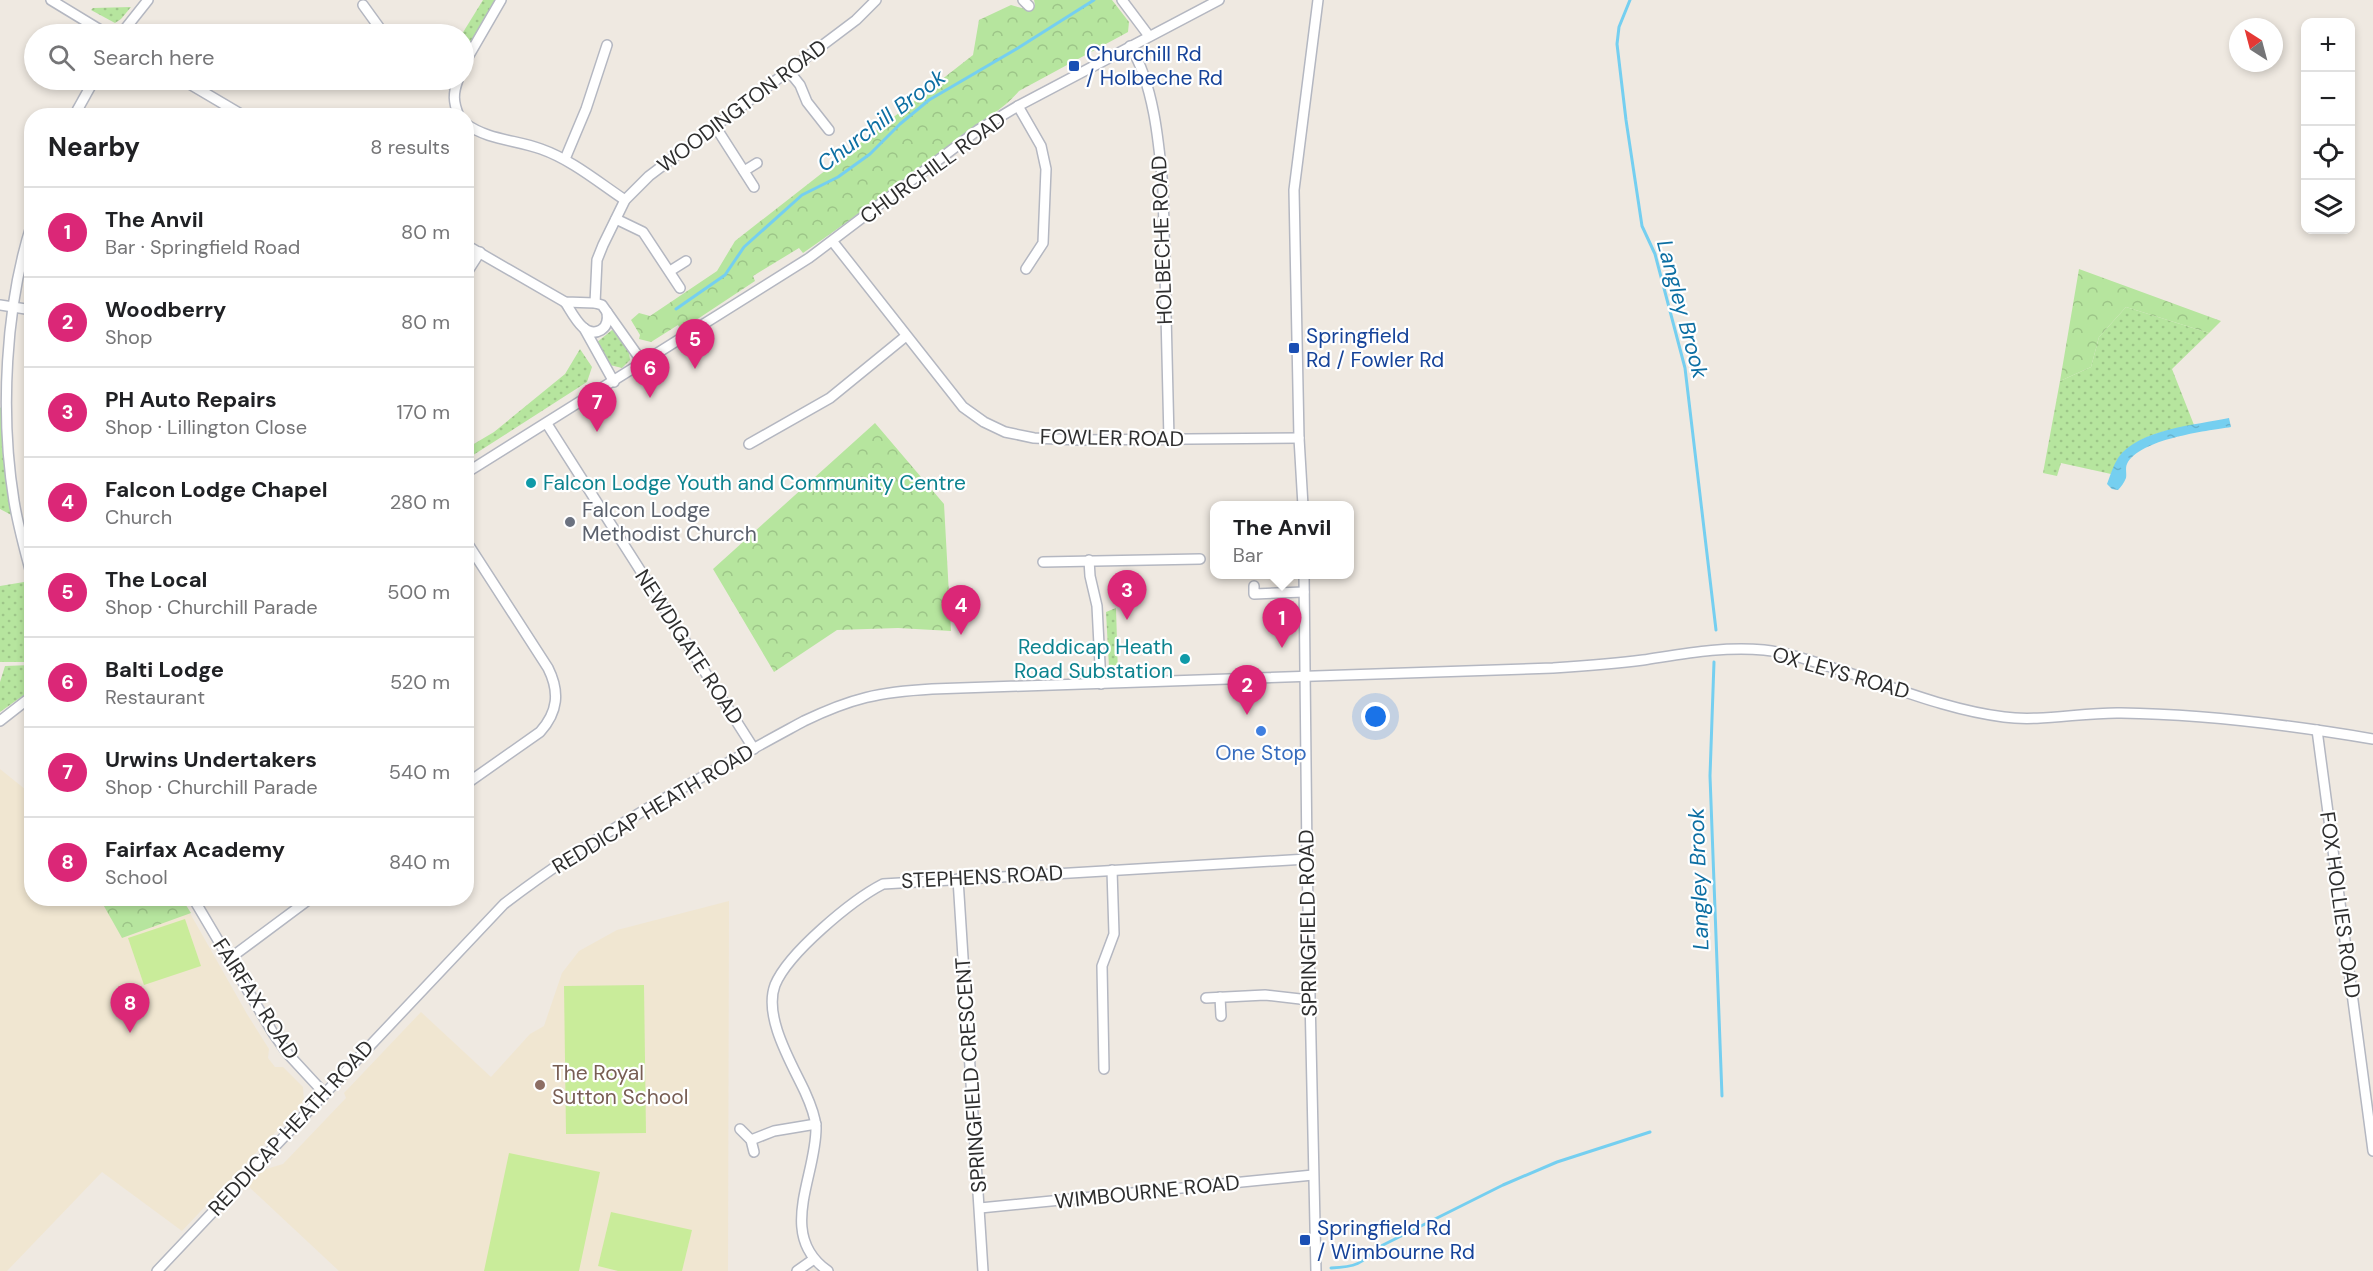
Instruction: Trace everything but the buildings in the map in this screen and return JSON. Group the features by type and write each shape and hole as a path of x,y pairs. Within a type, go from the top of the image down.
{"street":[{"path":"51,0 91,24"},
{"path":"129,24 148,0"},
{"path":"474,47 501,0"},
{"name":"WOODINGTON ROAD","path":"592,303 597,260 625,200 649,176 856,20 876,0"},
{"path":"1122,0 1149,36"},
{"name":"CHURCHILL ROAD","path":"547,423 832,242 978,130 1018,106 1219,0"},
{"path":"1303,501 1299,438 1294,190 1318,0"},
{"path":"363,5 377,24"},
{"path":"565,159 586,108 607,45"},
{"name":"HOLBECHE ROAD","path":"1130,46 1140,65 1147,90 1160,154 1169,439"},
{"path":"789,70 800,85 807,102 829,130"},
{"path":"78,108 88,90"},
{"path":"200,90 230,108"},
{"path":"455,90 455,108"},
{"path":"1018,106 1041,146 1046,169 1046,226 1043,243 1026,269"},
{"path":"715,126 754,187"},
{"path":"474,129 483,134 518,142 565,159 625,200"},
{"path":"744,171 756,163"},
{"path":"616,219 643,232 680,288"},
{"name":"FOWLER ROAD","path":"832,242 963,407 984,422 1005,432 1034,438 1079,440 1299,438"},
{"path":"474,249 565,302 614,382"},
{"path":"24,250 17,272 8,343 6,404 13,498 24,544"},
{"path":"474,261 480,252"},
{"path":"670,271 686,261"},
{"path":"565,302 592,303 606,310 643,363"},
{"path":"581,325 580,312 592,303"},
{"path":"0,305 24,309"},
{"path":"581,325 594,332 603,328 608,319 606,310"},
{"path":"749,444 830,398 906,336"},
{"path":"474,468 547,423"},
{"name":"NEWDIGATE ROAD","path":"547,423 754,748"},
{"path":"474,553 548,668 553,678 556,702 549,722 540,732 474,778"},
{"path":"1043,562 1200,559"},
{"path":"1089,560 1097,606 1101,684"},
{"name":"SPRINGFIELD ROAD","path":"1304,579 1306,859 1316,1271"},
{"path":"1254,586 1254,594 1304,592"},
{"name":"OX LEYS ROAD","path":"1305,677 1607,665 1705,651 1765,650 1800,658 1964,710 2007,717 2119,713 2282,725 2373,739"},
{"name":"REDDICAP HEATH ROAD","path":"157,1271 504,904 550,870 608,833 754,748 837,705 879,694 932,689 1305,677"},
{"path":"0,721 24,702"},
{"name":"FOX HOLLIES ROAD","path":"2317,730 2373,1151"},
{"name":"STEPHENS ROAD","path":"828,1271 814,1259 805,1243 801,1228 802,1202 815,1143 816,1124 811,1108 785,1053 772,1003 774,987 781,974 791,958 804,945 869,891 893,882 1306,859"},
{"path":"1104,1069 1099,1056 1102,966 1113,943 1114,934 1112,870"},
{"name":"SPRINGFIELD CRESCENT","path":"958,879 983,1271"},
{"name":"FAIRFAX ROAD","path":"198,906 288,1054 325,1094"},
{"path":"229,959 300,906"},
{"path":"1206,998 1265,995 1309,1000"},
{"path":"1220,997 1221,1016"},
{"path":"751,1140 774,1131 816,1124"},
{"path":"740,1129 751,1140 754,1152"},
{"name":"WIMBOURNE ROAD","path":"980,1208 1313,1175"},
{"path":"797,1271 814,1259"}],"shaded area":[{"path":"0,769 24,788 24,906 186,906 269,1049 268,1058 275,1067 283,1067 303,1087 304,1102 182,1231 102,1172 7,1271 0,1271"},
{"name":"The Royal Sutton School","path":"729,901 728,1271 339,1271 248,1186 263,1170 283,1164 346,1098 344,1093 421,1012 491,1077 530,1034 544,1026 562,973 579,951 617,930"}],"green space":[{"path":"483,0 495,0 474,37 474,24 468,24"},
{"path":"1034,0 1112,0 1129,22 1128,32 1019,91 999,110 823,239 803,253 799,248 753,276 755,281 681,330 678,325 651,342 639,339 640,335 631,320 639,313 650,316 717,271 735,241 973,55 979,20 1011,5 1029,10 1035,5"},
{"path":"131,7 115,23 91,10 93,8"},
{"path":"2079,269 2221,321 2209,333 2126,307 2099,337 2091,367 2060,381"},
{"path":"2126,307 2209,333 2172,369 2194,425 2156,434 2135,443 2118,461 2111,474 2061,463 2057,476 2043,473 2060,381 2091,367 2099,337"},
{"path":"612,330 615,331 629,353 630,360 622,368 610,365 596,343"},
{"path":"580,349 592,367 587,382 474,455 474,444 494,432 565,374"},
{"path":"6,403 17,518 0,509 0,408"},
{"path":"875,423 944,504 951,631 898,628 837,630 774,672 713,569"},
{"path":"24,582 24,662 0,662 0,586"},
{"path":"1116,608 1118,675 1112,673 1109,667 1106,612"},
{"path":"24,665 24,695 0,712 0,682 5,666"},
{"path":"104,906 186,906 191,913 122,938"},
{"path":"185,919 201,966 144,985 128,938"},
{"path":"644,985 646,1133 566,1134 564,986"},
{"path":"509,1153 600,1172 579,1271 484,1271"},
{"path":"611,1212 692,1230 682,1271 618,1271 598,1266"}],"water":[{"path":"2229,418 2231,427 2174,438 2145,448 2134,455 2127,464 2126,478 2118,490 2112,489 2107,484 2118,458 2139,440 2185,426"}],"waterway":[{"name":"Churchill Brook","path":"676,309 725,275 744,247 802,195 838,177 870,154 900,124 929,100 1094,0"},
{"name":"Langley Brook","path":"1630,0 1619,27 1617,44 1626,120 1642,226 1655,254 1685,368 1716,630"},
{"name":"Langley Brook","path":"1714,662 1710,776 1722,1096"},
{"path":"1331,1268 1358,1264 1379,1247 1503,1185 1557,1162 1650,1132"}],"place":[{"name":"Churchill Rd / Holbeche Rd","path":"1074,66"},
{"name":"Springfield Rd / Fowler Rd","path":"1294,348"},
{"name":"The Local","path":"695,369"},
{"name":"Balti Lodge","path":"650,398"},
{"name":"Urwins Undertakers","path":"597,432"},
{"name":"Falcon Lodge Youth and Community Centre","path":"531,483"},
{"name":"Falcon Lodge Methodist Church","path":"570,522"},
{"name":"PH Auto Repairs","path":"1127,620"},
{"name":"Falcon Lodge Chapel","path":"961,635"},
{"name":"The Anvil","path":"1282,648"},
{"name":"Reddicap Heath Road Substation","path":"1185,659"},
{"name":"Woodberry","path":"1247,715"},
{"name":"One Stop","path":"1261,731"},
{"name":"Fairfax Academy","path":"130,1033"},
{"name":"The Royal Sutton School","path":"540,1085"},
{"name":"Springfield Rd / Wimbourne Rd","path":"1305,1240"}]}
